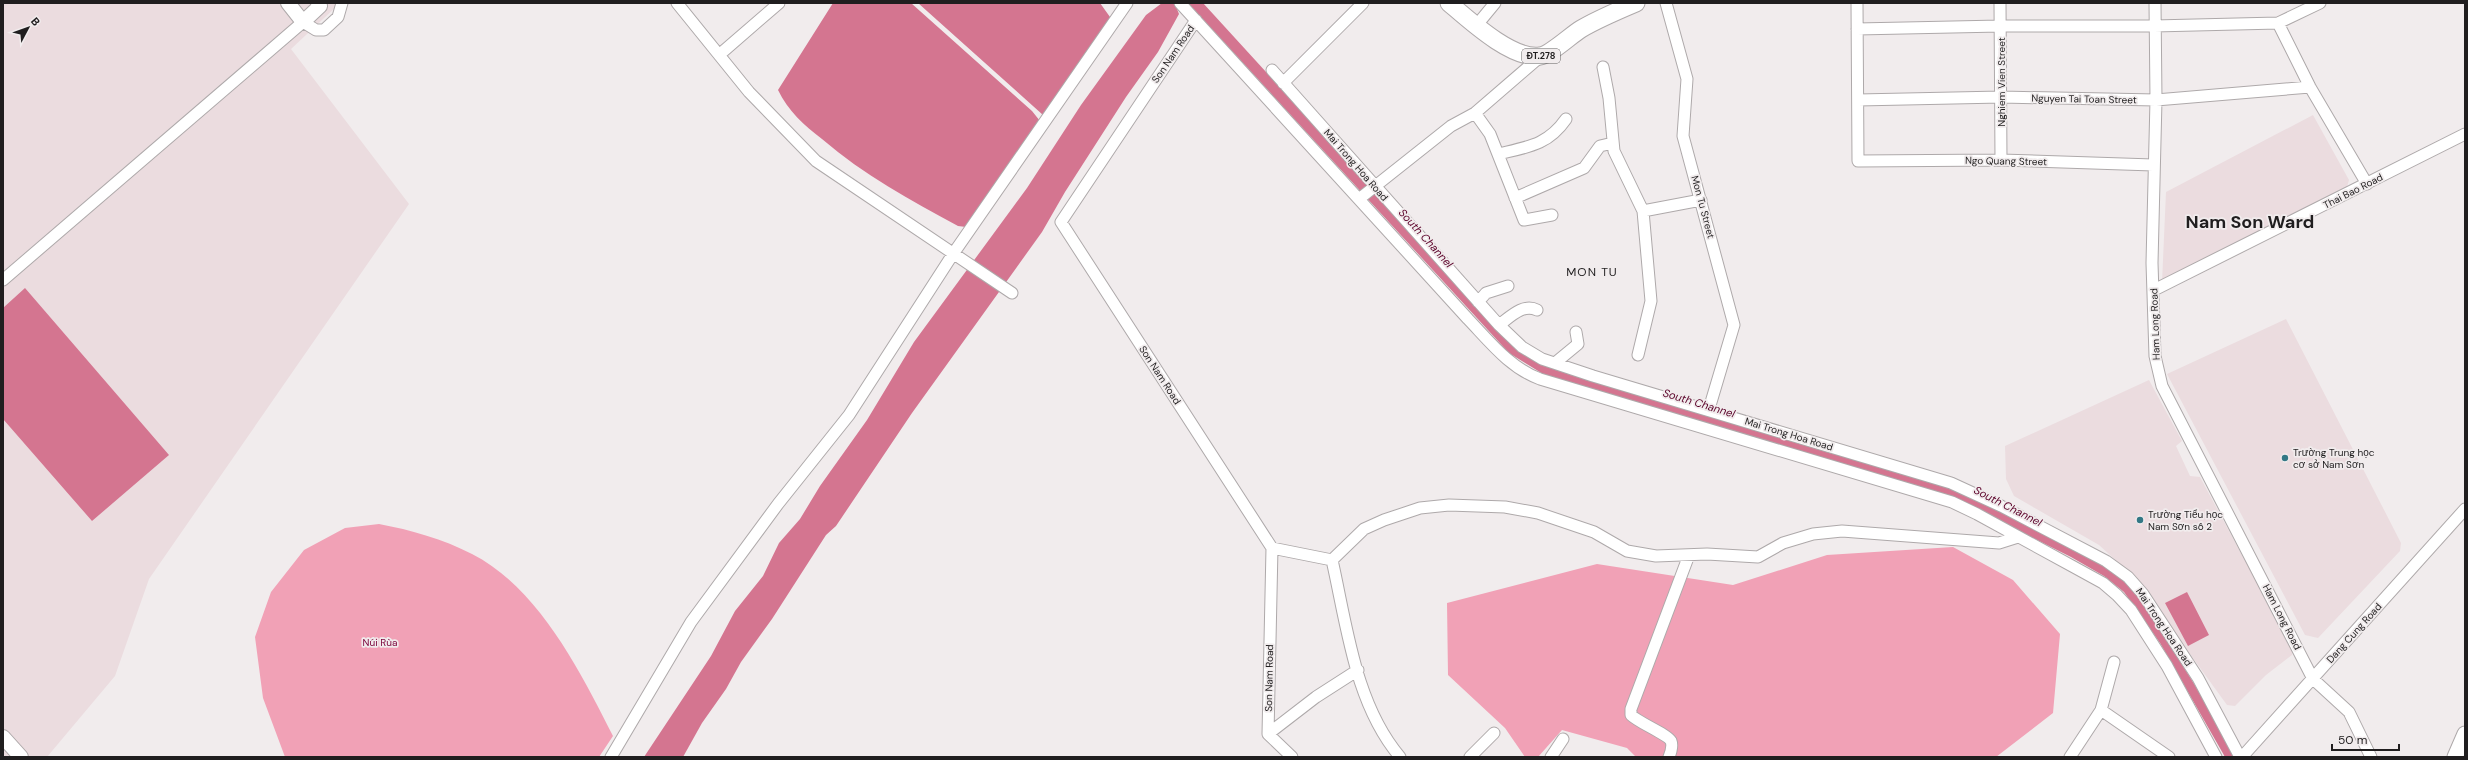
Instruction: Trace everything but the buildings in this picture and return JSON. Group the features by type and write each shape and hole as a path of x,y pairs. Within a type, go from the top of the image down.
{"main road":[{"name":"ĐT.278","path":"1450,3 1476,26 1506,46 1526,56 1541,56 1581,29 1636,3"},
{"path":"2455,757 2465,734"}],"street":[{"path":"288,3 303,22 316,30 324,30 338,17 342,3"},
{"path":"3,280 303,22 320,6 318,3"},
{"path":"677,3 769,114 816,161 1012,293"},
{"path":"719,55 779,3"},
{"path":"611,757 691,622 765,521 849,416 1127,3"},
{"path":"1180,3 1492,344 1525,372 1810,461 1934,496 1966,508 2103,583 2126,604 2167,666 2216,757"},
{"path":"1283,83 1364,3"},
{"path":"1476,26 1495,3"},
{"name":"Mon Tu Street","path":"1666,3 1688,79 1683,136 1734,325 1709,409"},
{"path":"1857,3 1858,100"},
{"name":"Nghiem Vien Street","path":"2000,3 2001,160"},
{"name":"Ham Long Road","path":"2154,3 2156,100 2153,165 2155,356 2162,386 2313,679"},
{"path":"1857,29 2000,26 2154,26 2278,23 2320,3"},
{"name":"Son Nam Road","path":"1196,20 1061,222 1272,548 1268,734"},
{"path":"2278,23 2310,87 2367,184"},
{"path":"1359,199 1451,126 1475,113 1541,56"},
{"path":"1603,67 1609,98 1614,151 1643,211 1651,301 1638,355"},
{"name":"Mai Trong Hoa Road","path":"1272,70 1478,302 1522,347 1555,363 1952,483 2001,506 2106,561 2128,578 2146,599 2198,678 2241,757"},
{"name":"Nguyen Tai Toan Street","path":"1858,100 2001,97 2156,100 2310,87"},
{"name":"Ngo Quang Street","path":"1858,100 1858,162 2001,160 2153,165"},
{"path":"1475,113 1490,134 1524,220 1552,215"},
{"path":"1498,154 1544,141 1556,133 1566,119"},
{"name":"Thai Bao Road","path":"2154,290 2465,134"},
{"path":"1515,198 1584,168 1600,146 1613,143"},
{"path":"1643,211 1701,200"},
{"path":"1478,302 1486,293 1508,286"},
{"path":"1499,325 1524,308 1531,307 1537,310"},
{"path":"1555,363 1578,344 1576,332"},
{"path":"1332,560 1364,529 1420,508 1449,505 1505,507 1531,512 1580,526 1607,538 1627,551 1656,556 1689,555 1758,557 1783,543 1813,534 1842,531 1999,543 2018,537"},
{"name":"Dang Cung Road","path":"2241,757 2465,509"},
{"path":"1272,548 1332,560"},
{"path":"1669,757 1672,748 1667,737 1636,720 1631,715 1631,709 1689,555"},
{"path":"1332,560 1358,670 1374,720 1400,757"},
{"path":"2070,757 2101,710 2114,662"},
{"path":"1292,757 1268,734 1316,697 1358,670"},
{"path":"2313,679 2349,712 2371,757"},
{"path":"2101,710 2169,757"},
{"path":"1470,757 1494,733"},
{"path":"3,737 21,757"},
{"path":"1551,757 1563,739"}],"shaded area":[{"path":"3,3 336,3 338,5 291,49 409,204 149,579 115,676 47,757 3,757"},
{"path":"833,3 911,3 1032,111 1040,121 966,227 958,226 922,206 854,164 803,123 782,98 778,90"},
{"path":"918,3 1100,3 1110,17 1111,21 1043,115"},
{"path":"1162,3 1175,4 1179,14 1158,52 1126,97 1065,192 1042,232 912,413 836,526 826,535 772,619 741,662 726,689 702,723 683,757 644,757 711,656 735,611 763,576 779,543 800,519 820,486 867,420 914,342 1027,188 1081,105 1146,15"},
{"name":"South Channel","path":"1188,3 1203,3 1518,348 1963,491 2104,564 2138,594 2203,698 2235,757 2225,757 2160,643 2124,592 2104,576 2071,557 2007,525 1870,473 1543,374 1509,353"},
{"path":"2313,115 2349,180 2346,190 2162,283 2166,192"},
{"path":"25,288 169,455 92,521 3,419 3,308"},
{"name":"Trường Trung học cơ sở Nam Sơn","path":"2286,319 2401,543 2400,551 2318,638 2305,635 2167,374"},
{"name":"Trường Tiểu học Nam Sơn số 2","path":"2149,380 2182,441 2176,446 2190,476 2200,477 2293,650 2292,655 2266,675 2235,706 2227,705 2134,577 2099,545 2014,496 2006,479 2005,446"},
{"path":"2187,592 2209,635 2188,646 2165,603"}],"green space":[{"name":"Núi Rùa","path":"379,524 427,536 472,554 496,569 518,588 538,610 556,634 587,686 613,736 599,757 285,757 263,698 255,637 271,592 304,550 345,528"},
{"path":"1953,547 2013,580 2060,634 2053,713 1996,757 1636,757 1627,748 1562,730 1538,757 1525,757 1505,728 1448,675 1447,603 1597,564 1733,585 1827,555"}],"place":[{"name":"Trường Trung học cơ sở Nam Sơn","path":"2285,458"},
{"name":"Trường Tiểu học Nam Sơn số 2","path":"2140,520"}],"district":[{"name":"Nam Son Ward","path":"2250,222"},
{"name":"MON TU","path":"1592,272"}]}
